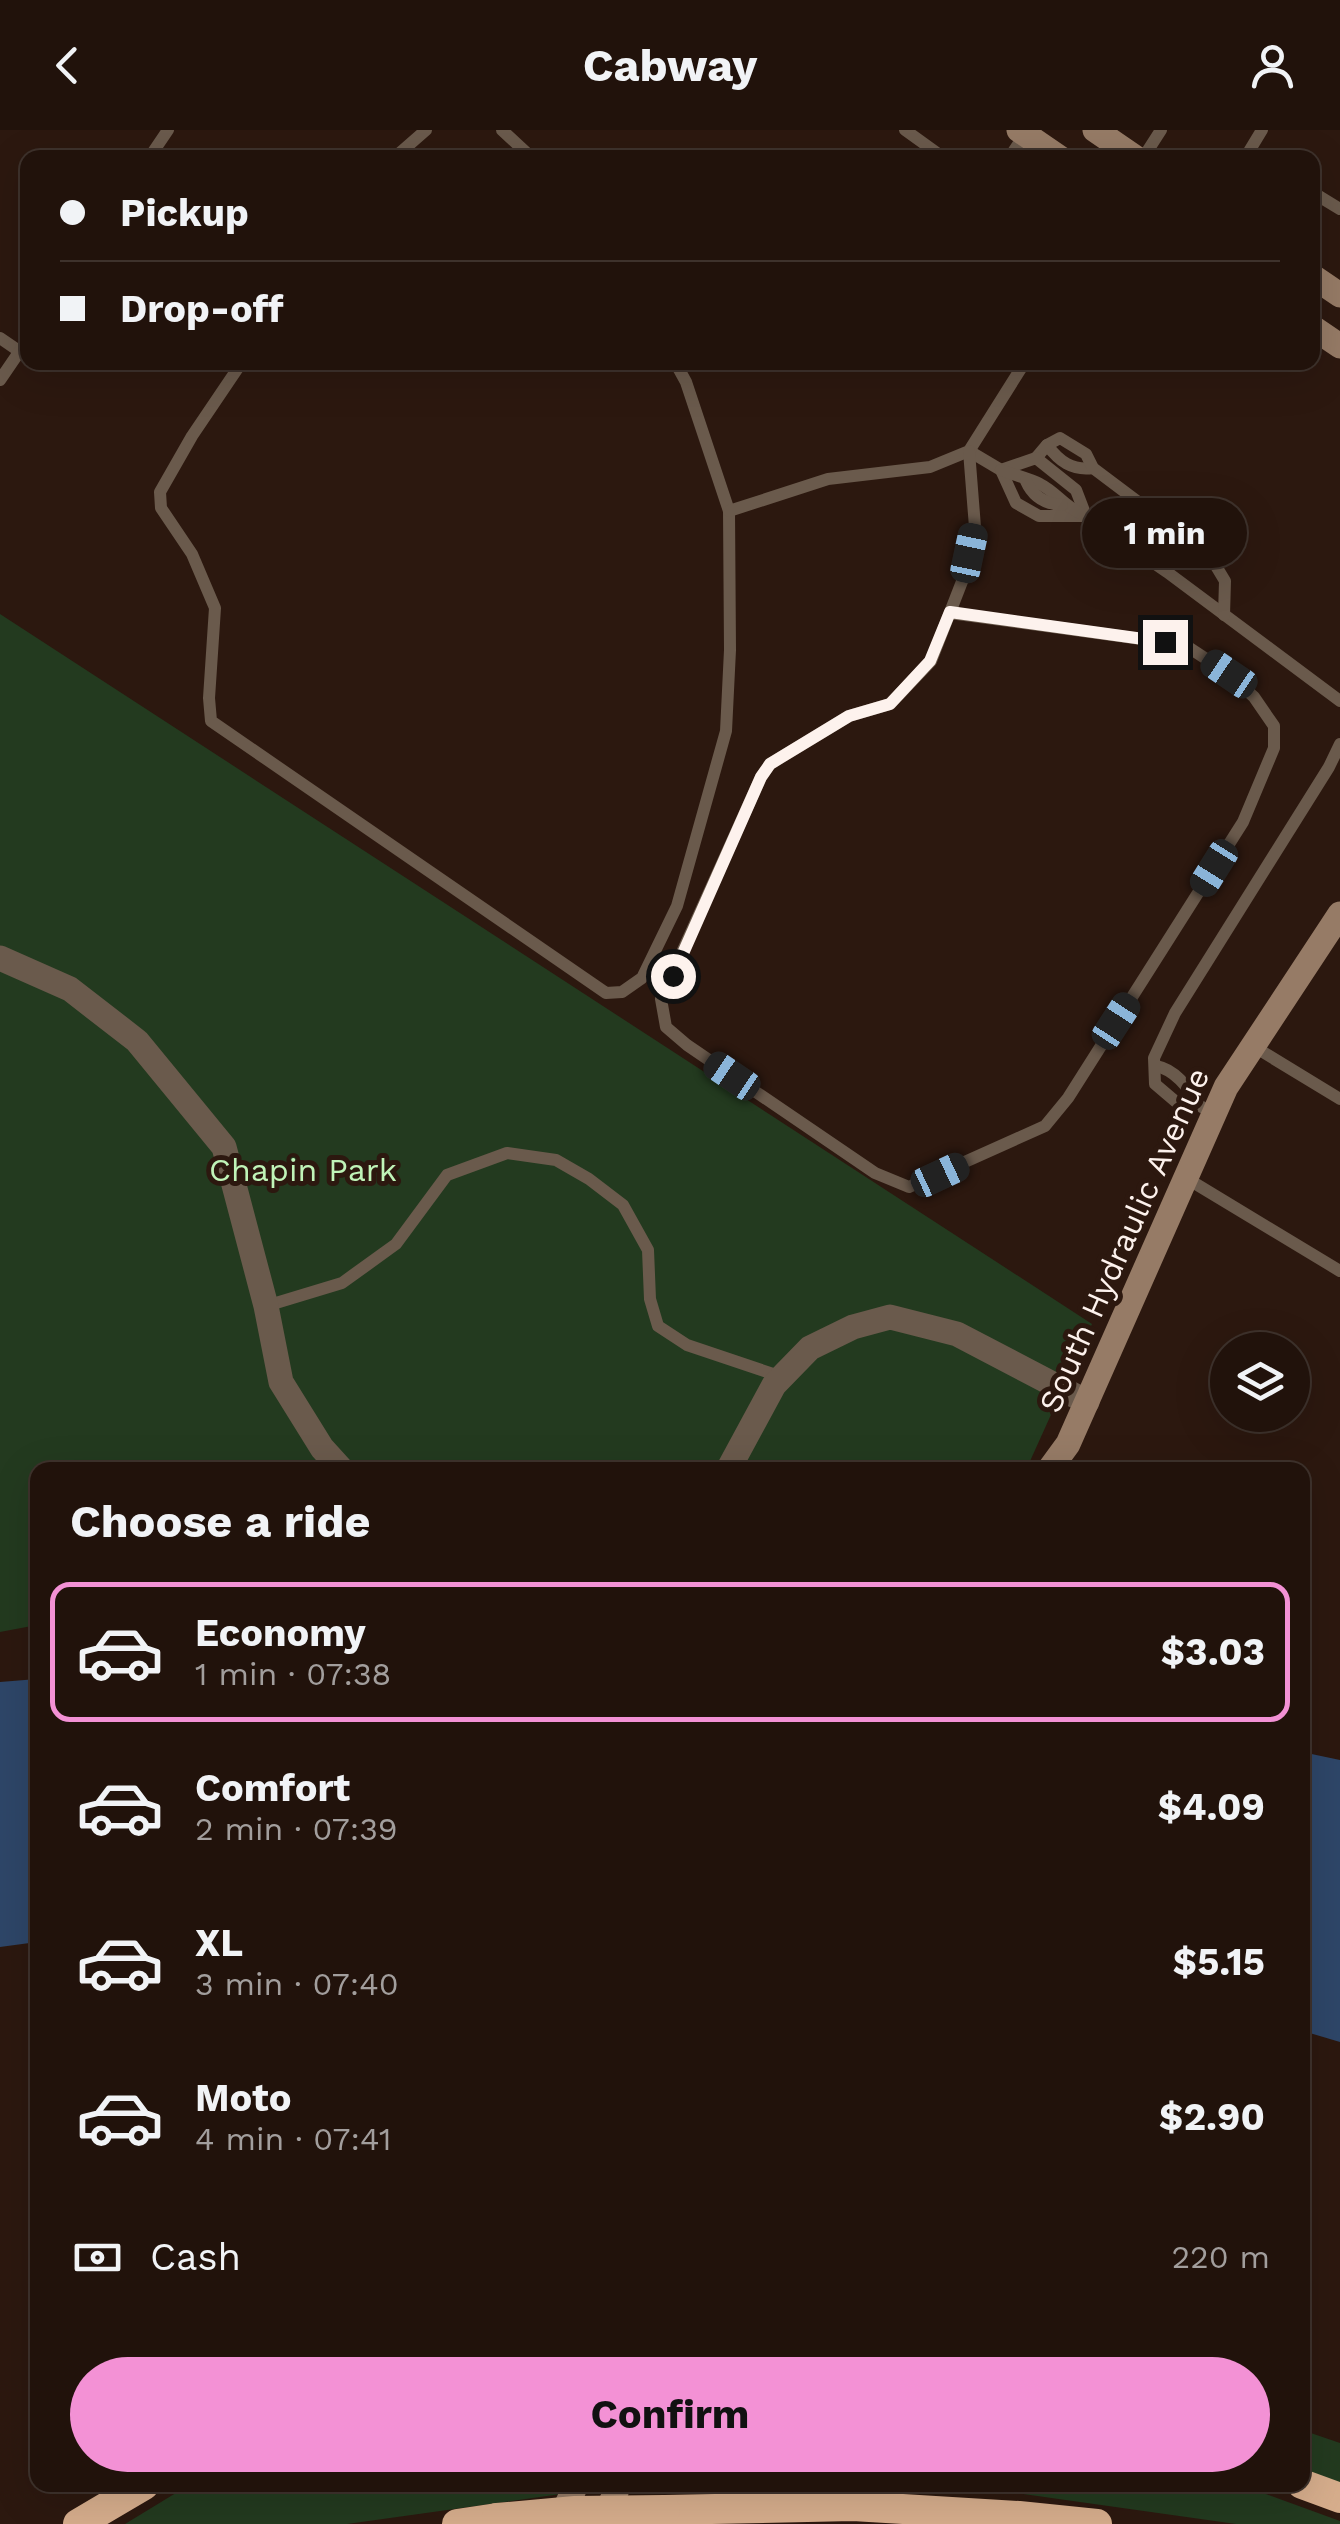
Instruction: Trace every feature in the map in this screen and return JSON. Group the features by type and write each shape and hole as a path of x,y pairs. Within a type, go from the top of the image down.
{"highway":[{"path":"1310,2487 1340,2498"},
{"path":"78,2524 132,2492"},
{"path":"457,2524 575,2511 853,2506 1096,2524"}],"street":[{"path":"1095,130 1127,150"},
{"path":"1022,132 1048,150"},
{"name":"South Hydraulic Avenue","path":"1065,1462 1068,1444 1186,1178 1205,1108 1226,1087 1340,914"},
{"path":"0,958 70,989 138,1041 224,1147 266,1306 281,1382 335,1462"},
{"path":"733,1462 782,1376 810,1348 853,1326 890,1318 957,1334 1086,1402"},
{"name":"South Hydraulic Avenue","path":"1055,1462 1068,1444"},
{"path":"558,2524 573,2492"},
{"path":"601,2524 616,2492"}],"lane":[{"path":"403,150 426,130"},
{"path":"502,130 523,150"},
{"path":"904,130 933,150"},
{"path":"0,380 20,350"},
{"path":"237,370 160,492 161,508 192,554 215,608 211,721 606,994 622,992 642,978 677,906 726,731 729,510 679,370"},
{"path":"729,510 828,479 930,467 969,451 1020,370"},
{"path":"1001,470 1036,458 1060,438 1086,454 1093,468 1210,556 1225,581 1224,615"},
{"path":"969,451 1001,470 1036,481 1056,495 1062,505 1086,516 1340,702"},
{"path":"950,612 1186,645 1229,674 1254,697 1274,726 1274,748 1243,822 1068,1098 1045,1126 910,1187 876,1172 686,1045 666,1027 661,999 770,764 849,716 890,704 930,661 950,612 964,579 975,527 969,451"},
{"path":"1036,458 1076,490 1086,516"},
{"path":"1001,470 1016,503 1038,516 1086,516"},
{"path":"1205,1108 1182,1108 1154,1084 1154,1058 1175,1012 1329,768 1340,744"},
{"path":"1253,1046 1340,1100"},
{"path":"1156,1066 1166,1068 1205,1108"},
{"path":"266,1306 342,1284 396,1244 447,1175 507,1153 556,1160 590,1179 623,1205 648,1250 650,1299 658,1326 686,1346 782,1376"},
{"path":"1186,1178 1340,1271"}],"green space":[{"name":"Chapin Park","path":"0,614 1092,1324 1030,1462 30,1462 30,1626 0,1632"},
{"path":"1310,2433 1340,2443 1340,2483 1310,2472"},
{"path":"178,2492 562,2492 347,2524 125,2524"},
{"path":"1008,2492 1260,2492 1340,2521 1236,2524"}],"water":[{"path":"30,1680 30,1943 0,1947 0,1682"},
{"path":"1310,1754 1340,1760 1340,2042 1310,2033"}],"route":[{"path":"673,976 770,764 849,716 890,704 930,661 950,612 1165,642"}]}
